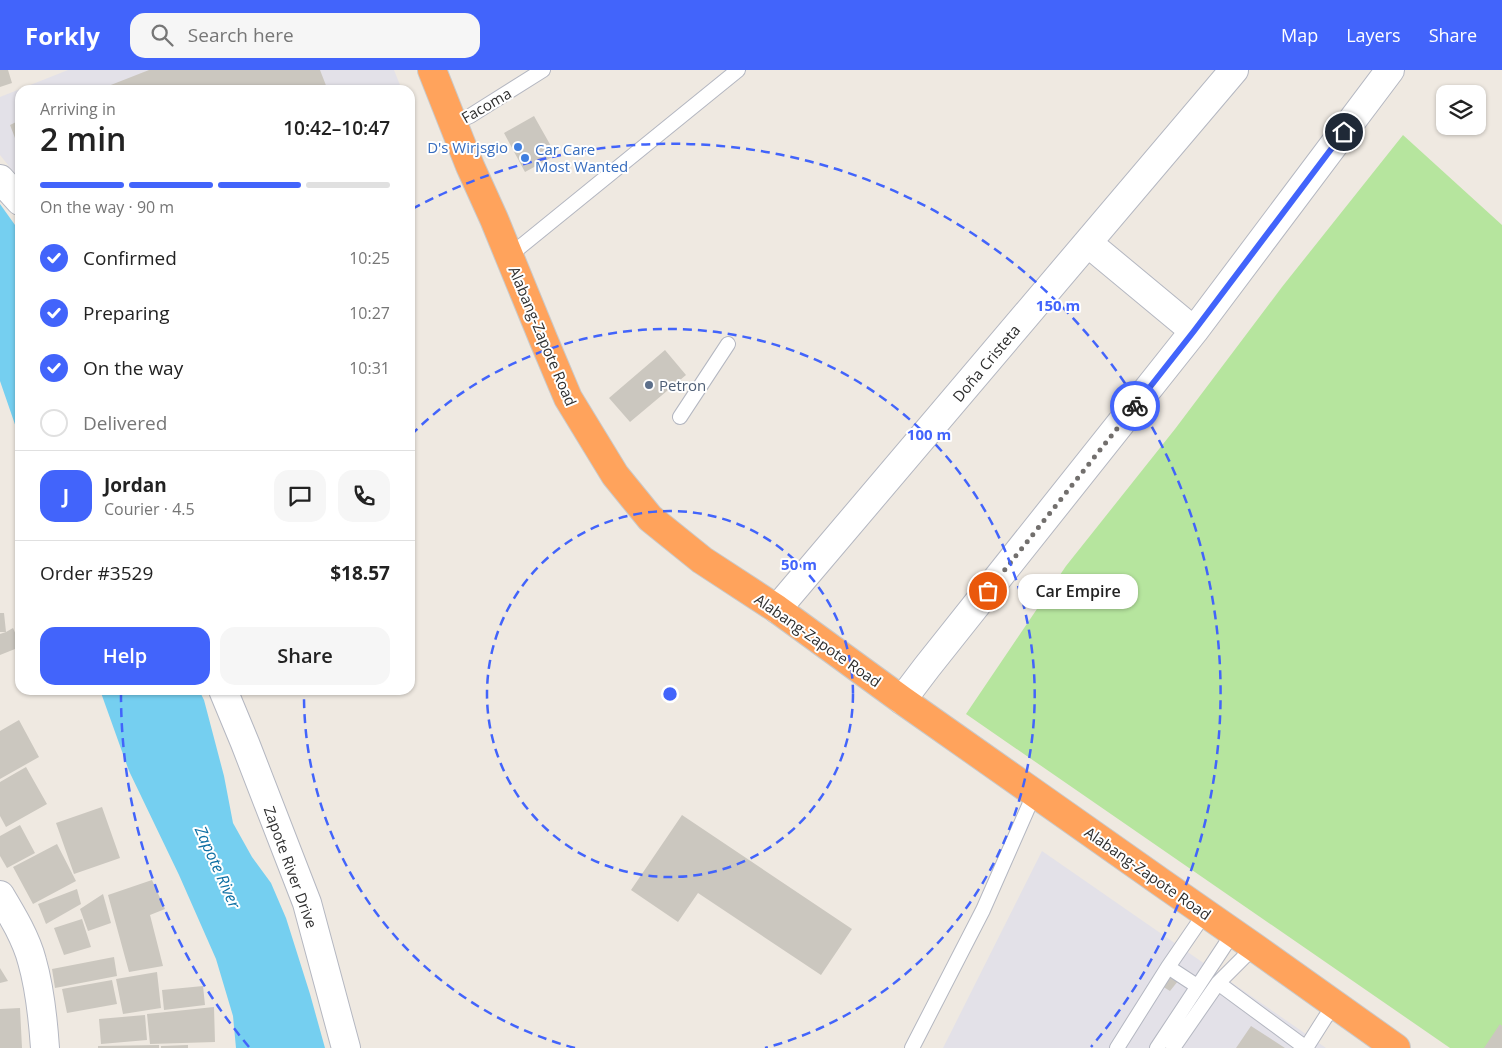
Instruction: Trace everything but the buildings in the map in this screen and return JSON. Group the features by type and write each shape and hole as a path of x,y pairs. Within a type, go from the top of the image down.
{"highway":[{"name":"Alabang-Zapote Road","path":"432,70 470,166 568,398 615,476 650,518 702,560 777,609 902,700 1396,1048"}],"street":[{"name":"Doña Cristeta","path":"777,609 1234,70"},
{"path":"902,700 1194,331 1390,70"},
{"path":"0,179 15,196"},
{"path":"1088,243 1194,331"},
{"name":"Zapote River Drive","path":"225,695 306,903 346,1048"},
{"path":"0,895 15,922 32,960 43,1014 45,1048"}],"lane":[{"name":"Facoma","path":"454,122 470,116 543,70"},
{"path":"509,256 738,70"},
{"path":"680,417 728,344"},
{"path":"912,1048 983,910 1034,792"},
{"path":"1117,1048 1204,913"},
{"path":"1173,1048 1218,983 1244,940"},
{"path":"1157,1048 1197,986 1244,940"},
{"path":"1168,967 1197,986"},
{"path":"1218,983 1306,1048 1335,1005"}],"shaded area":[{"path":"68,70 394,70 400,85 30,85"},
{"path":"15,91 15,174 0,155 0,97"},
{"path":"1042,851 1326,1048 943,1048"}],"green space":[{"path":"1403,135 1502,225 1502,1039 1496,1048 1450,1048 966,714 1066,566 1175,429 1282,287"}],"water":[{"path":"0,204 15,225 15,424 0,381"},
{"name":"Zapote River","path":"102,695 202,695 224,776 233,823 252,857 271,883 286,918 325,1048 236,1048 233,1016 216,959 179,875 129,771"}],"way so far":[{"path":"988,591 1135,406"}],"place":[{"name":"D's Wirjsgio","path":"518,147"},
{"name":"Car Care Most Wanted","path":"525,158"},
{"name":"Petron","path":"649,385"},
{"name":"Car Empire","path":"988,591"}],"route":[{"path":"1135,406 1344,132"}]}
